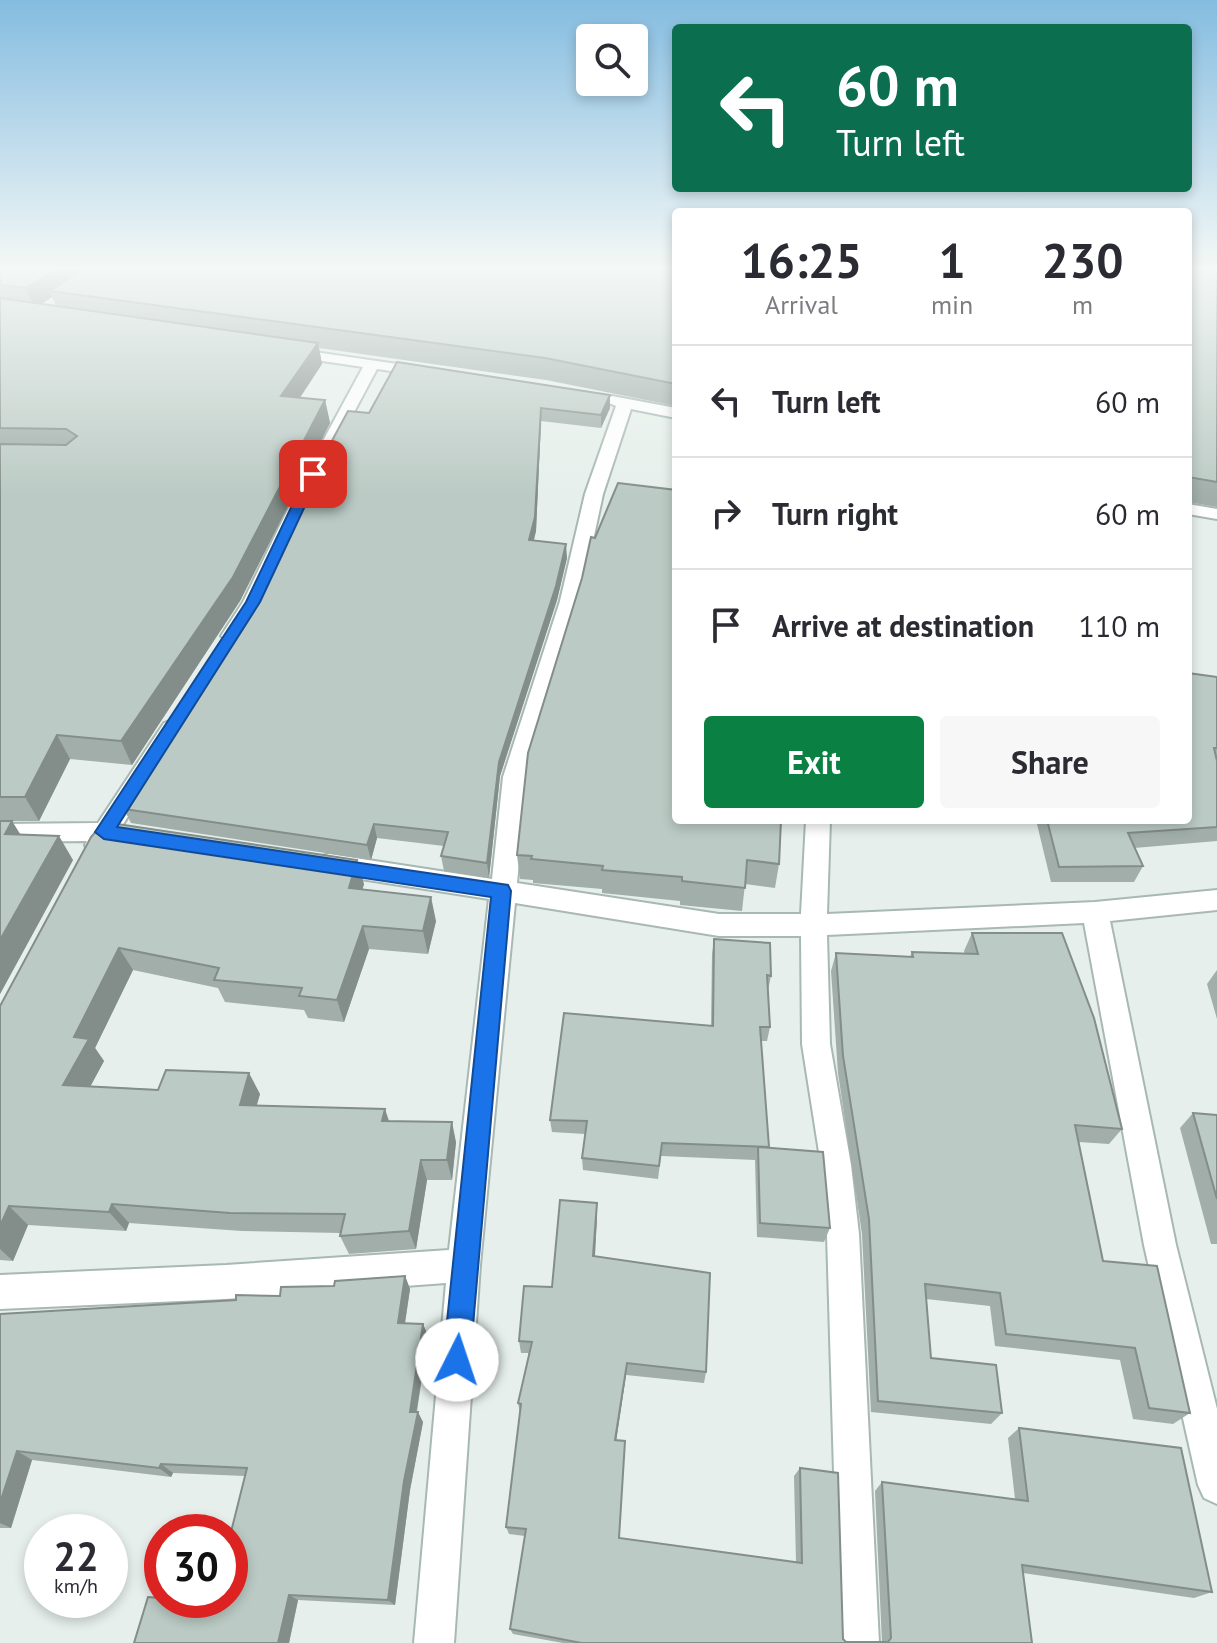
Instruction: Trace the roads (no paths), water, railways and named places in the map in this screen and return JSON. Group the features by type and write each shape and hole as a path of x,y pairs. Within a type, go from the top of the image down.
{"street":[{"path":"275,350 436,374"},
{"path":"220,653 253,602 313,474 372,365"},
{"path":"599,398 672,412"},
{"path":"434,1643 464,1265 515,777 570,601 594,494 625,403"},
{"path":"1192,510 1217,514"},
{"path":"82,874 104,832 179,717"},
{"path":"818,824 814,925 816,1044 836,1165 845,1274 859,1643"},
{"path":"0,833 104,832 148,839"},
{"path":"310,861 719,925 814,925 1095,912 1217,900"},
{"path":"1095,912 1160,1245 1217,1485"},
{"path":"0,1292 226,1282 464,1265"}]}
